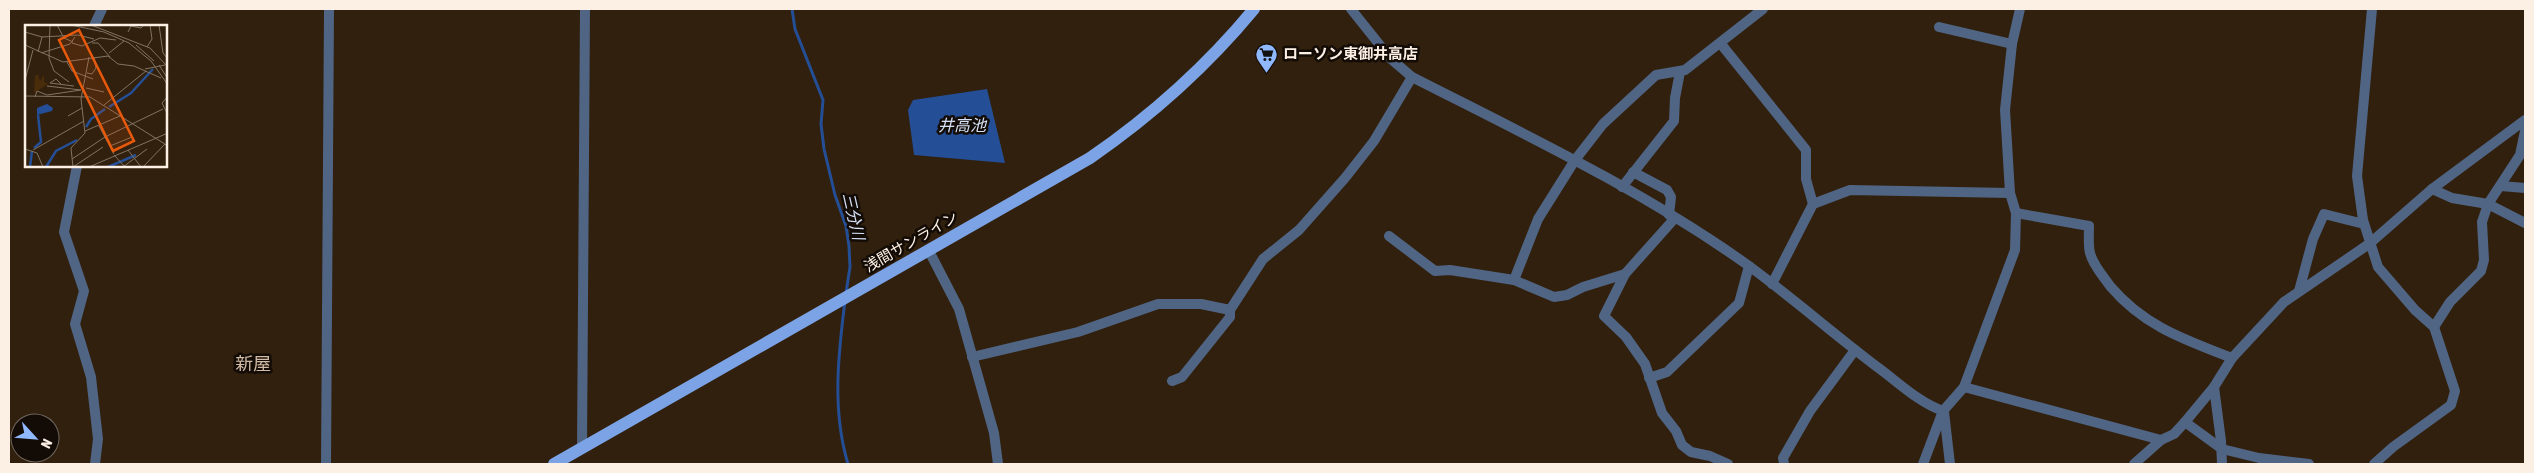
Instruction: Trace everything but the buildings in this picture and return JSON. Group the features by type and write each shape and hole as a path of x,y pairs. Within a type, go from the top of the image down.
{"main road":[{"name":"浅間サンライン","path":"554,464 1070,171 1132,128 1196,73 1254,9"}],"street":[{"path":"94,25 102,9"},
{"path":"326,464 329,9"},
{"path":"582,448 585,9"},
{"path":"1351,9 1391,59 1412,77 1575,160 1672,216 1749,266 1855,350 1933,407 1943,411"},
{"path":"1514,280 1538,219 1575,160 1603,124 1656,75 1680,72 1721,44 1763,9"},
{"path":"1923,464 1943,411 1964,387 2015,250 2016,213 2010,193 2005,110 2012,44 2020,9"},
{"path":"2372,9 2357,176 2364,224 2378,267 2415,310 2434,327 2455,391 2451,405 2393,447 2374,464"},
{"path":"1938,27 2012,44"},
{"path":"1721,44 1806,150 1806,179 1813,204"},
{"path":"1622,187 1674,121 1675,98 1680,72"},
{"path":"1172,381 1182,377 1230,317 1230,310 1263,259 1299,230 1368,149 1412,77"},
{"path":"2134,464 2161,440 2174,434 2214,387 2232,358 2272,314 2299,291 2369,244 2432,189 2525,120"},
{"path":"2434,327 2450,302 2481,271 2484,260 2482,222 2488,204 2502,186 2520,156 2525,131"},
{"path":"76,168 64,232 84,291 75,324 91,377 98,438 95,464"},
{"path":"1633,172 1666,190 1671,197 1672,216 1625,274 1604,316 1626,337 1645,364 1662,413 1676,431 1682,445 1691,452 1710,456 1728,464"},
{"path":"2502,186 2525,188"},
{"path":"2432,189 2452,198 2488,204 2525,223"},
{"path":"1772,284 1813,204 1850,190 2010,193"},
{"path":"2016,213 2089,226 2090,253 2100,274 2142,318 2174,336 2232,358"},
{"path":"2299,291 2313,239 2324,214 2364,224"},
{"path":"1389,236 1435,271 1450,270 1514,280 1554,296 1568,296 1583,287 1625,274"},
{"path":"929,251 959,309 994,433 998,464"},
{"path":"1649,378 1667,372 1739,302 1749,266"},
{"path":"972,357 1078,332 1158,304 1201,304 1230,310"},
{"path":"1784,464 1782,458 1810,411 1855,350"},
{"path":"1964,387 2161,440"},
{"path":"2214,387 2222,464"},
{"path":"1943,411 1950,464"},
{"path":"2185,422 2222,450 2259,458 2309,464"}],"water":[{"name":"井高池","path":"987,89 1005,163 914,155 908,110 913,100"}],"waterway":[{"name":"三分川","path":"792,9 795,29 823,100 821,124 824,149 835,195 846,226 849,246 850,267 846,293"},
{"name":"三分川","path":"845,301 840,342 838,404 843,444 848,464"}],"place":[{"name":"ローソン東御井高店","path":"1267,73"}],"district":[{"name":"新屋","path":"253,364"}]}
